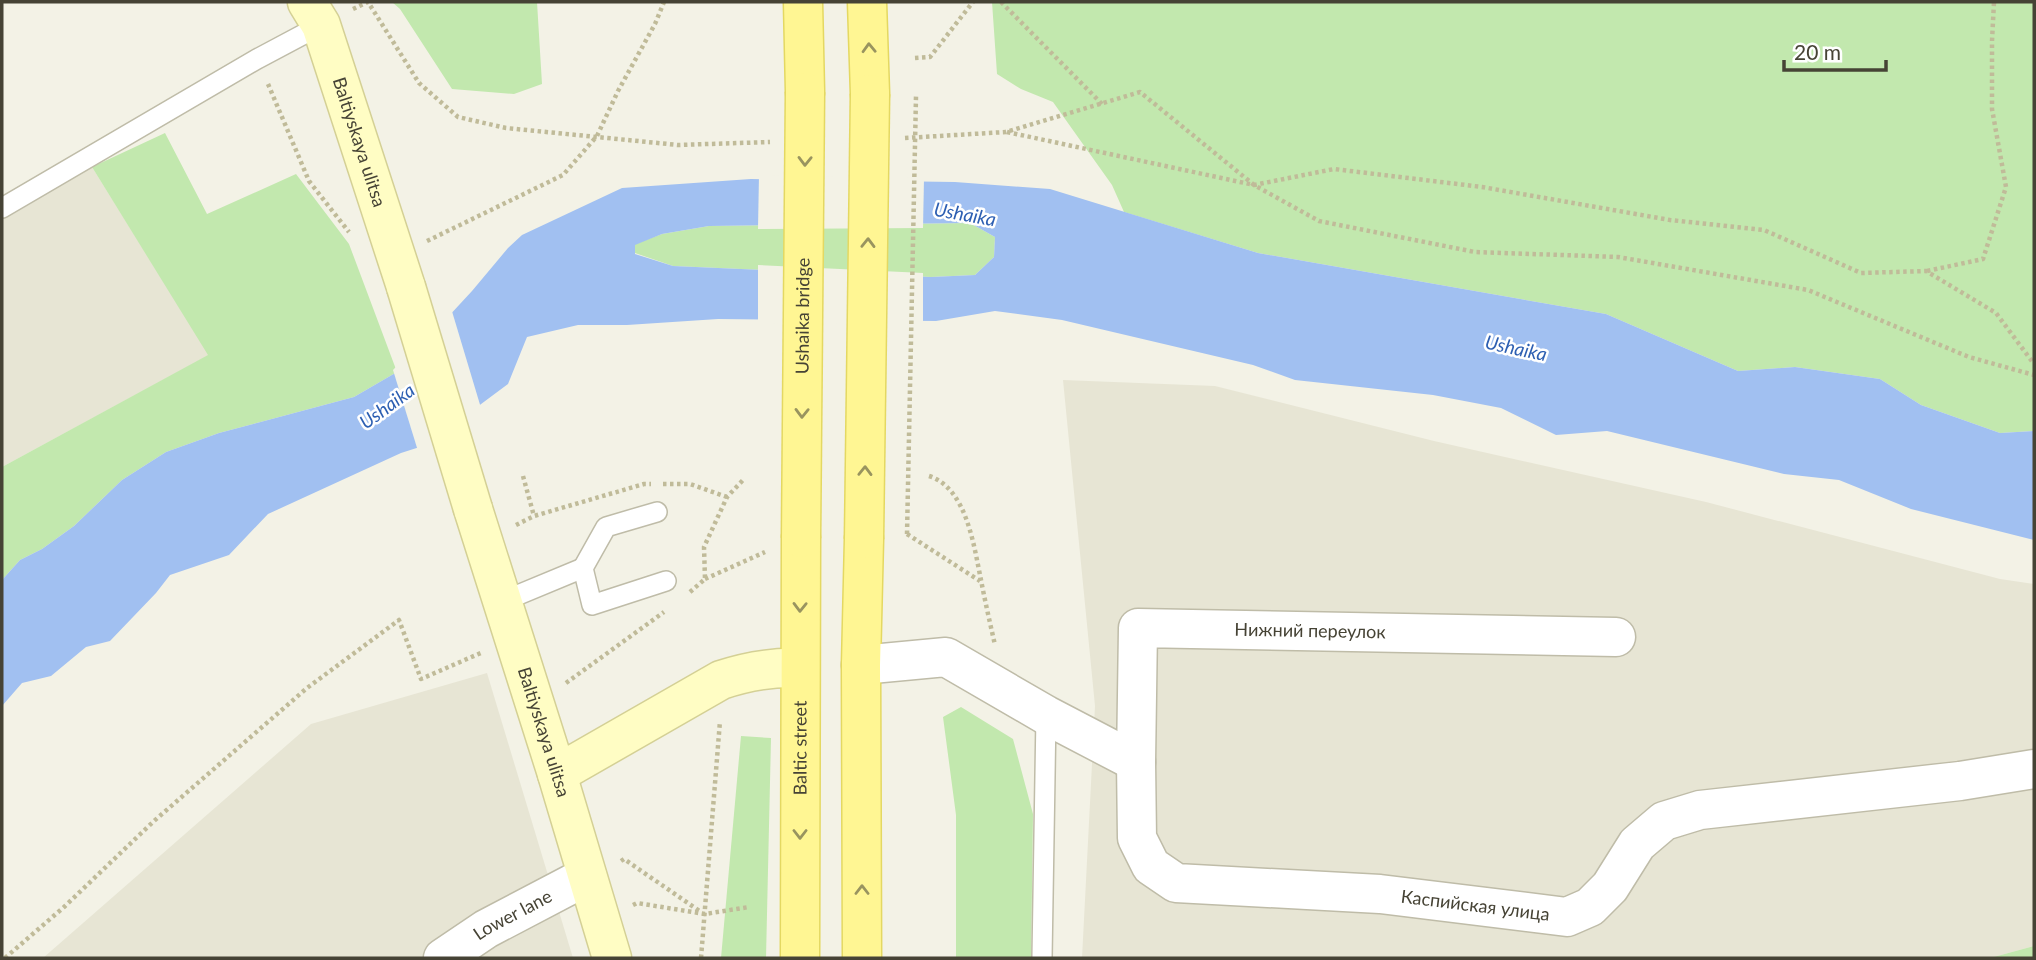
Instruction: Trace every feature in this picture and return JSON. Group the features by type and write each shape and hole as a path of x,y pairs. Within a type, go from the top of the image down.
{"main road":[{"name":"Ushaika bridge","path":"784,545 805,92 803,2"},
{"path":"862,958 861,665 870,94 867,2"},
{"name":"Baltic street","path":"784,545 799,668 800,958"}],"street":[{"name":"Baltiyskaya ulitsa","path":"314,13 406,287 612,958"},
{"name":"Нижний переулок","path":"1136,762 1138,628 1616,637"},
{"path":"861,665 946,657 1046,715 1136,762"},
{"path":"557,774 721,680 746,671 770,667 799,668"},
{"name":"Каспийская улица","path":"1136,762 1137,838 1151,866 1176,883 1380,894 1567,917 1590,907 1604,894 1637,844 1664,821 1700,810 1960,782 2034,769"},
{"name":"Lower lane","path":"443,958 486,929 587,876"}],"lane":[{"path":"2,208 257,59 314,13"},
{"path":"501,602 583,568 606,527 657,512"},
{"path":"583,568 592,605 666,581"},
{"path":"1042,958 1046,715"}],"path":[{"path":"314,13 368,2 419,83 458,117 506,128 678,145 774,142"},
{"path":"423,243 563,174 597,136 664,2"},
{"path":"915,58 930,57 973,2"},
{"path":"1001,2 1102,104"},
{"path":"1006,132 1254,186 1334,169 1482,187 1670,220 1764,230 1861,273 1926,271 1983,259 2006,187 1993,109 1994,2"},
{"path":"257,59 309,181 351,235"},
{"path":"896,138 1006,132 1140,92 1254,186 1319,220 1475,252 1618,257 1808,290 1969,356 2034,375"},
{"path":"916,96 907,534 981,581"},
{"path":"1926,271 1996,313 2034,364"},
{"path":"523,476 534,516"},
{"path":"929,476 936,478 964,511 974,538 996,648"},
{"path":"705,579 784,545"},
{"path":"5,958 64,907 154,821 307,688 399,620 421,679 489,650"},
{"path":"701,958 720,720"},
{"path":"587,876 624,859 705,914 749,907"}],"shaded area":[{"path":"92,167 209,355 2,467 2,193 13,214"},
{"path":"1063,380 1215,386 1434,441 1706,502 2000,579 2034,584 2034,946 1990,958 1082,958 1095,706"},
{"path":"487,673 573,958 43,958 311,724"}],"green space":[{"path":"392,2 537,2 542,84 514,94 452,89 400,9"},
{"path":"992,2 2034,2 2034,431 2000,433 1921,405 1880,379 1795,367 1738,371 1606,314 1258,253 1124,212 1112,185 1053,102 1021,89 997,74"},
{"path":"165,133 207,214 296,174 349,244 397,372 354,397 219,433 166,452 122,480 74,526 42,549 20,560 2,580 2,467 208,355 92,167"},
{"path":"970,223 995,237 994,257 975,275 931,277 673,266 635,253 635,244 662,234 709,226"},
{"path":"961,707 1013,739 1033,814 1031,958 956,958 956,815 943,717"},
{"path":"741,736 771,738 766,958 721,958"},
{"path":"2034,946 2034,958 1990,958"}],"water":[{"name":"Ushaika","path":"751,179 955,182 1050,189 1258,253 1606,314 1738,371 1795,367 1880,379 1921,405 2000,433 2034,431 2034,540 1911,509 1839,480 1784,474 1607,431 1556,435 1501,408 1433,395 1295,380 1253,365 1062,320 995,311 936,321 718,319 578,325 527,337 508,384 426,445 401,453 268,514 229,555 170,575 110,641 86,647 51,676 22,683 2,706 2,580 20,560 42,549 74,526 122,480 166,452 219,433 354,397 397,372 522,235 622,188","holes":["970,223 995,237 994,257 975,275 931,277 673,266 635,254 635,245 662,234 709,226"]}],"pier":[{"path":"759,175 924,178 923,228 758,229"},
{"path":"758,265 923,273 923,325 758,323"},
{"path":"451,308 481,408 428,447 418,451 393,370"}]}
